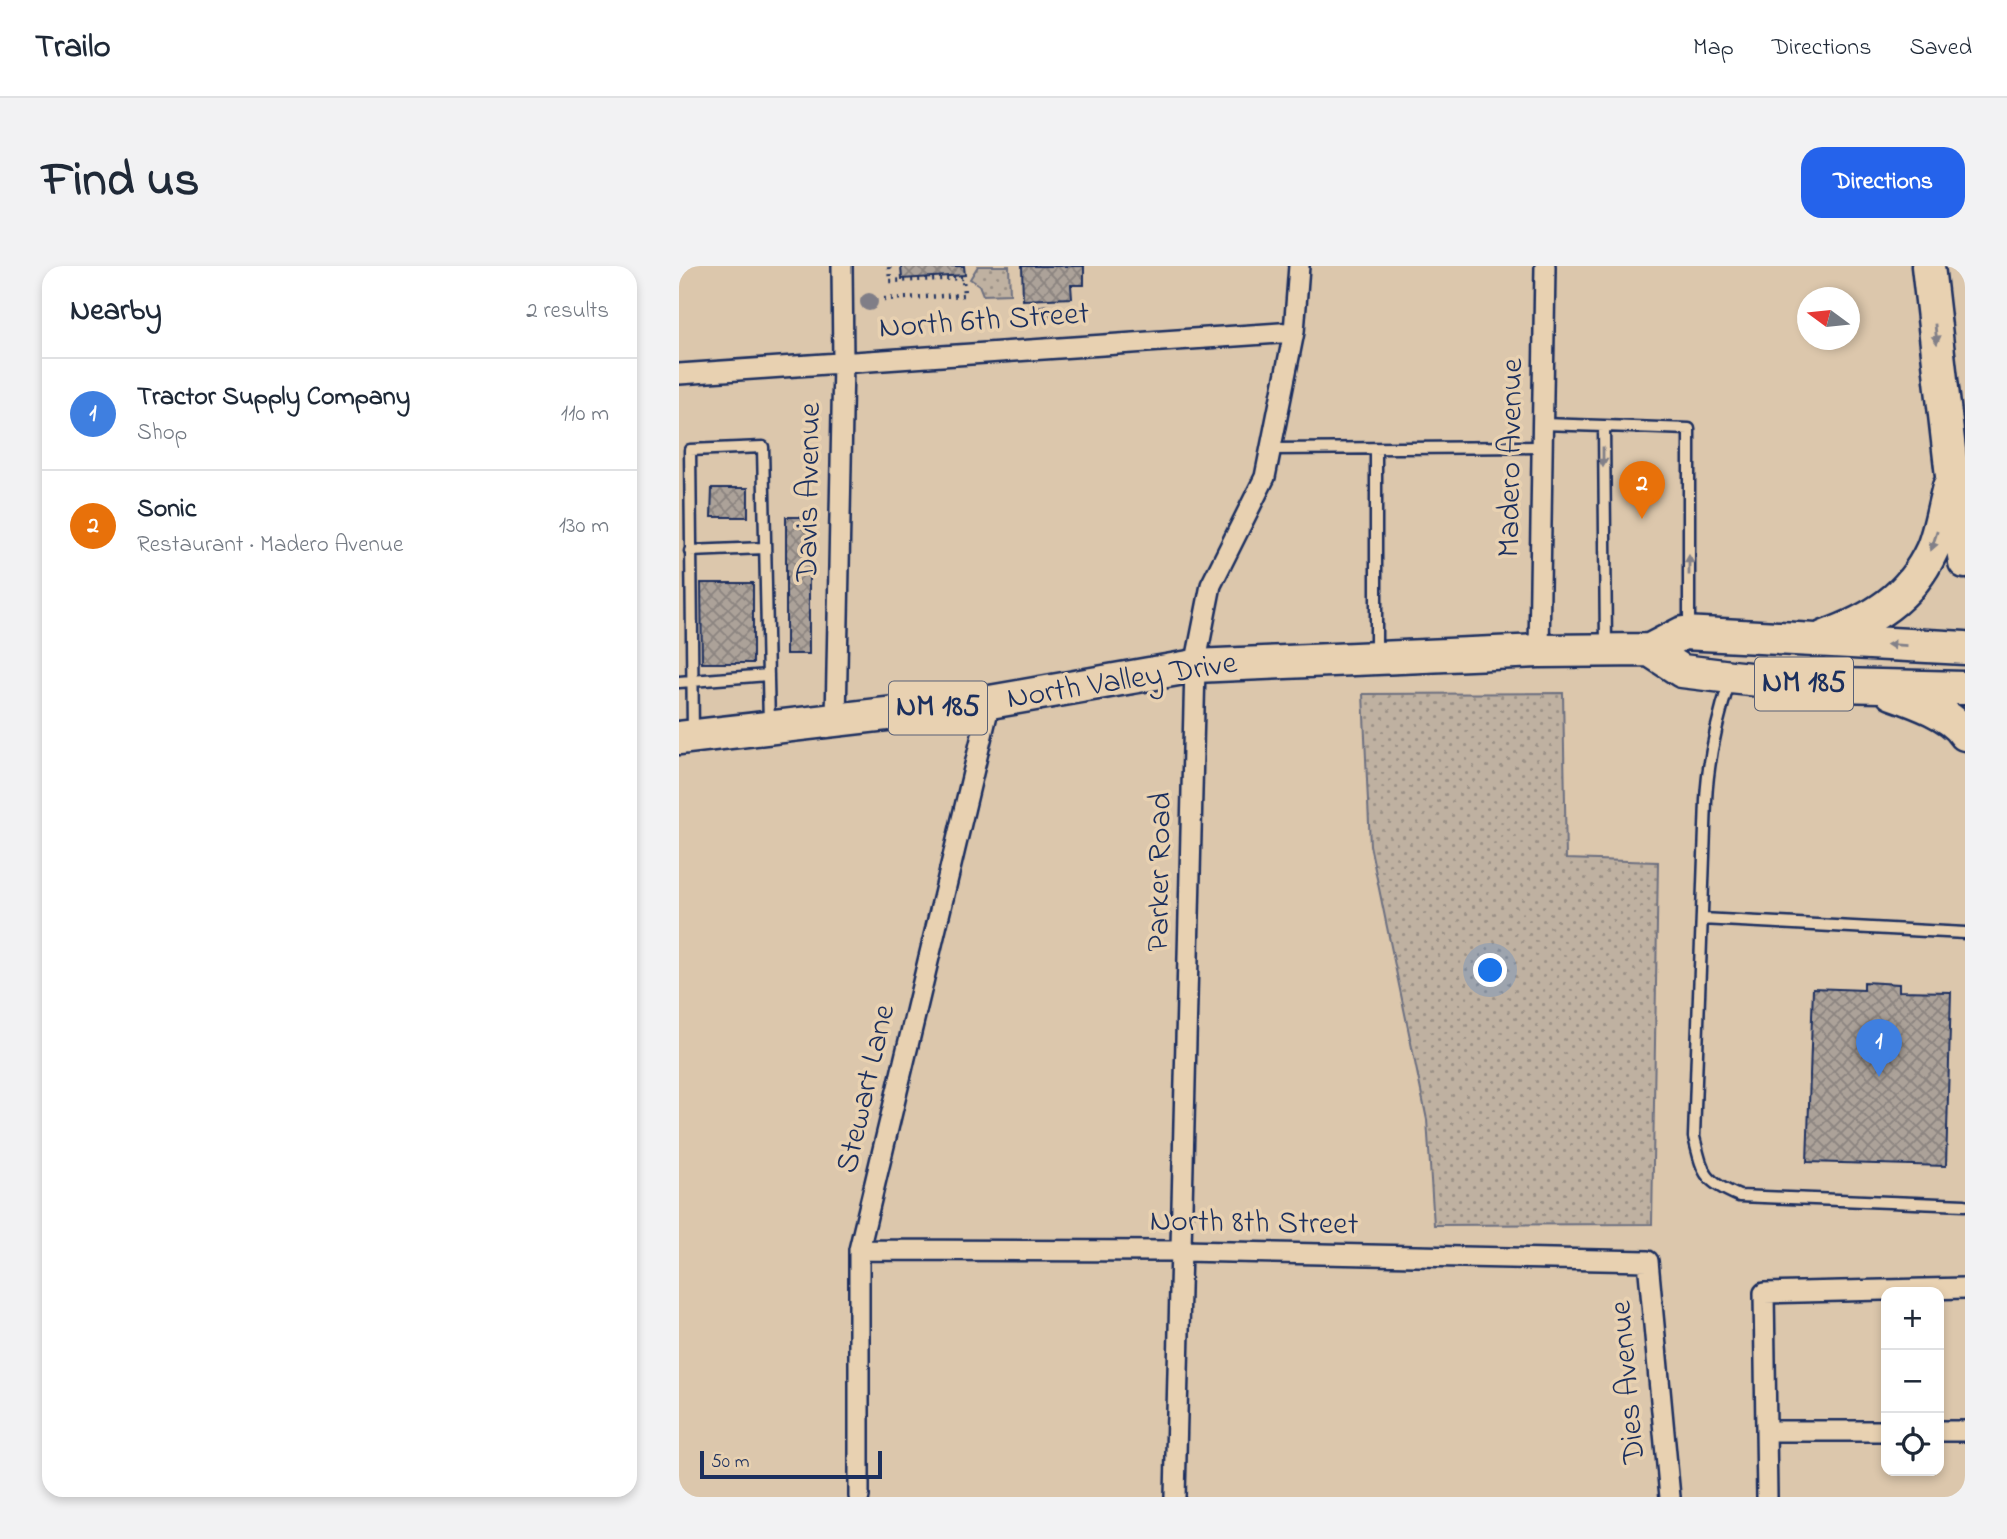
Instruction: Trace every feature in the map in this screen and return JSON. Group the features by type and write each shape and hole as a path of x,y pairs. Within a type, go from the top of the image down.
{"main road":[{"path":"1928,266 1952,476 1965,562"},
{"path":"1817,640 1860,624 1904,592 1932,550 1952,476"},
{"name":"North Valley Drive","path":"686,737 991,702 1195,666 1539,651 1650,650 1682,633 1965,648"},
{"name":"NM 185","path":"1650,650 1682,671 1731,677 1796,684 1965,688"},
{"path":"1874,687 1920,703 1960,727 1965,734"}],"street":[{"name":"Davis Avenue","path":"836,720 843,362 842,266"},
{"name":"Parker Road","path":"1175,1497 1195,666 1211,585 1265,477 1294,332 1299,266"},
{"name":"Madero Avenue","path":"1539,651 1545,266"},
{"name":"North 6th Street","path":"679,374 1294,332"},
{"name":"Stewart Lane","path":"859,1497 859,1250 991,702"},
{"name":"North 8th Street","path":"859,1250 1182,1251 1648,1261"},
{"name":"Dies Avenue","path":"1648,1261 1670,1497"},
{"path":"1767,1497 1764,1293 1965,1288"},
{"path":"1766,1431 1881,1431"},
{"path":"1944,1431 1965,1431"}],"lane":[{"path":"1542,425 1689,429 1689,634"},
{"path":"1604,426 1606,650"},
{"path":"686,737 692,681 690,450 763,447 769,727"},
{"path":"1270,449 1542,447"},
{"path":"1376,450 1376,657"},
{"path":"690,551 764,548"},
{"path":"679,681 768,675"},
{"path":"1731,677 1708,767 1694,1137 1702,1169 1715,1186 1739,1196 1965,1205"},
{"path":"1702,919 1965,933"}],"path":[{"path":"884,299 964,295 963,278 890,281 889,266"}],"shaded area":[{"path":"978,266 1009,266 1010,294 983,295 979,285 970,279"},
{"path":"1563,693 1566,859 1658,862 1652,1224 1434,1225 1427,1120 1370,845 1363,694"}],"building":[{"path":"901,266 964,266 965,275 902,279"},
{"path":"1022,266 1084,266 1084,285 1071,285 1072,298 1023,300"},
{"path":"712,488 748,488 748,517 711,517"},
{"path":"786,517 809,517 809,654 786,654"},
{"path":"701,583 753,583 753,663 702,663"},
{"path":"1864,982 1899,984 1899,991 1951,992 1946,1166 1807,1162 1813,988 1864,990"}],"place":[{"name":"Sonic","path":"1642,519"},
{"name":"Tractor Supply Company","path":"1879,1077"}]}
